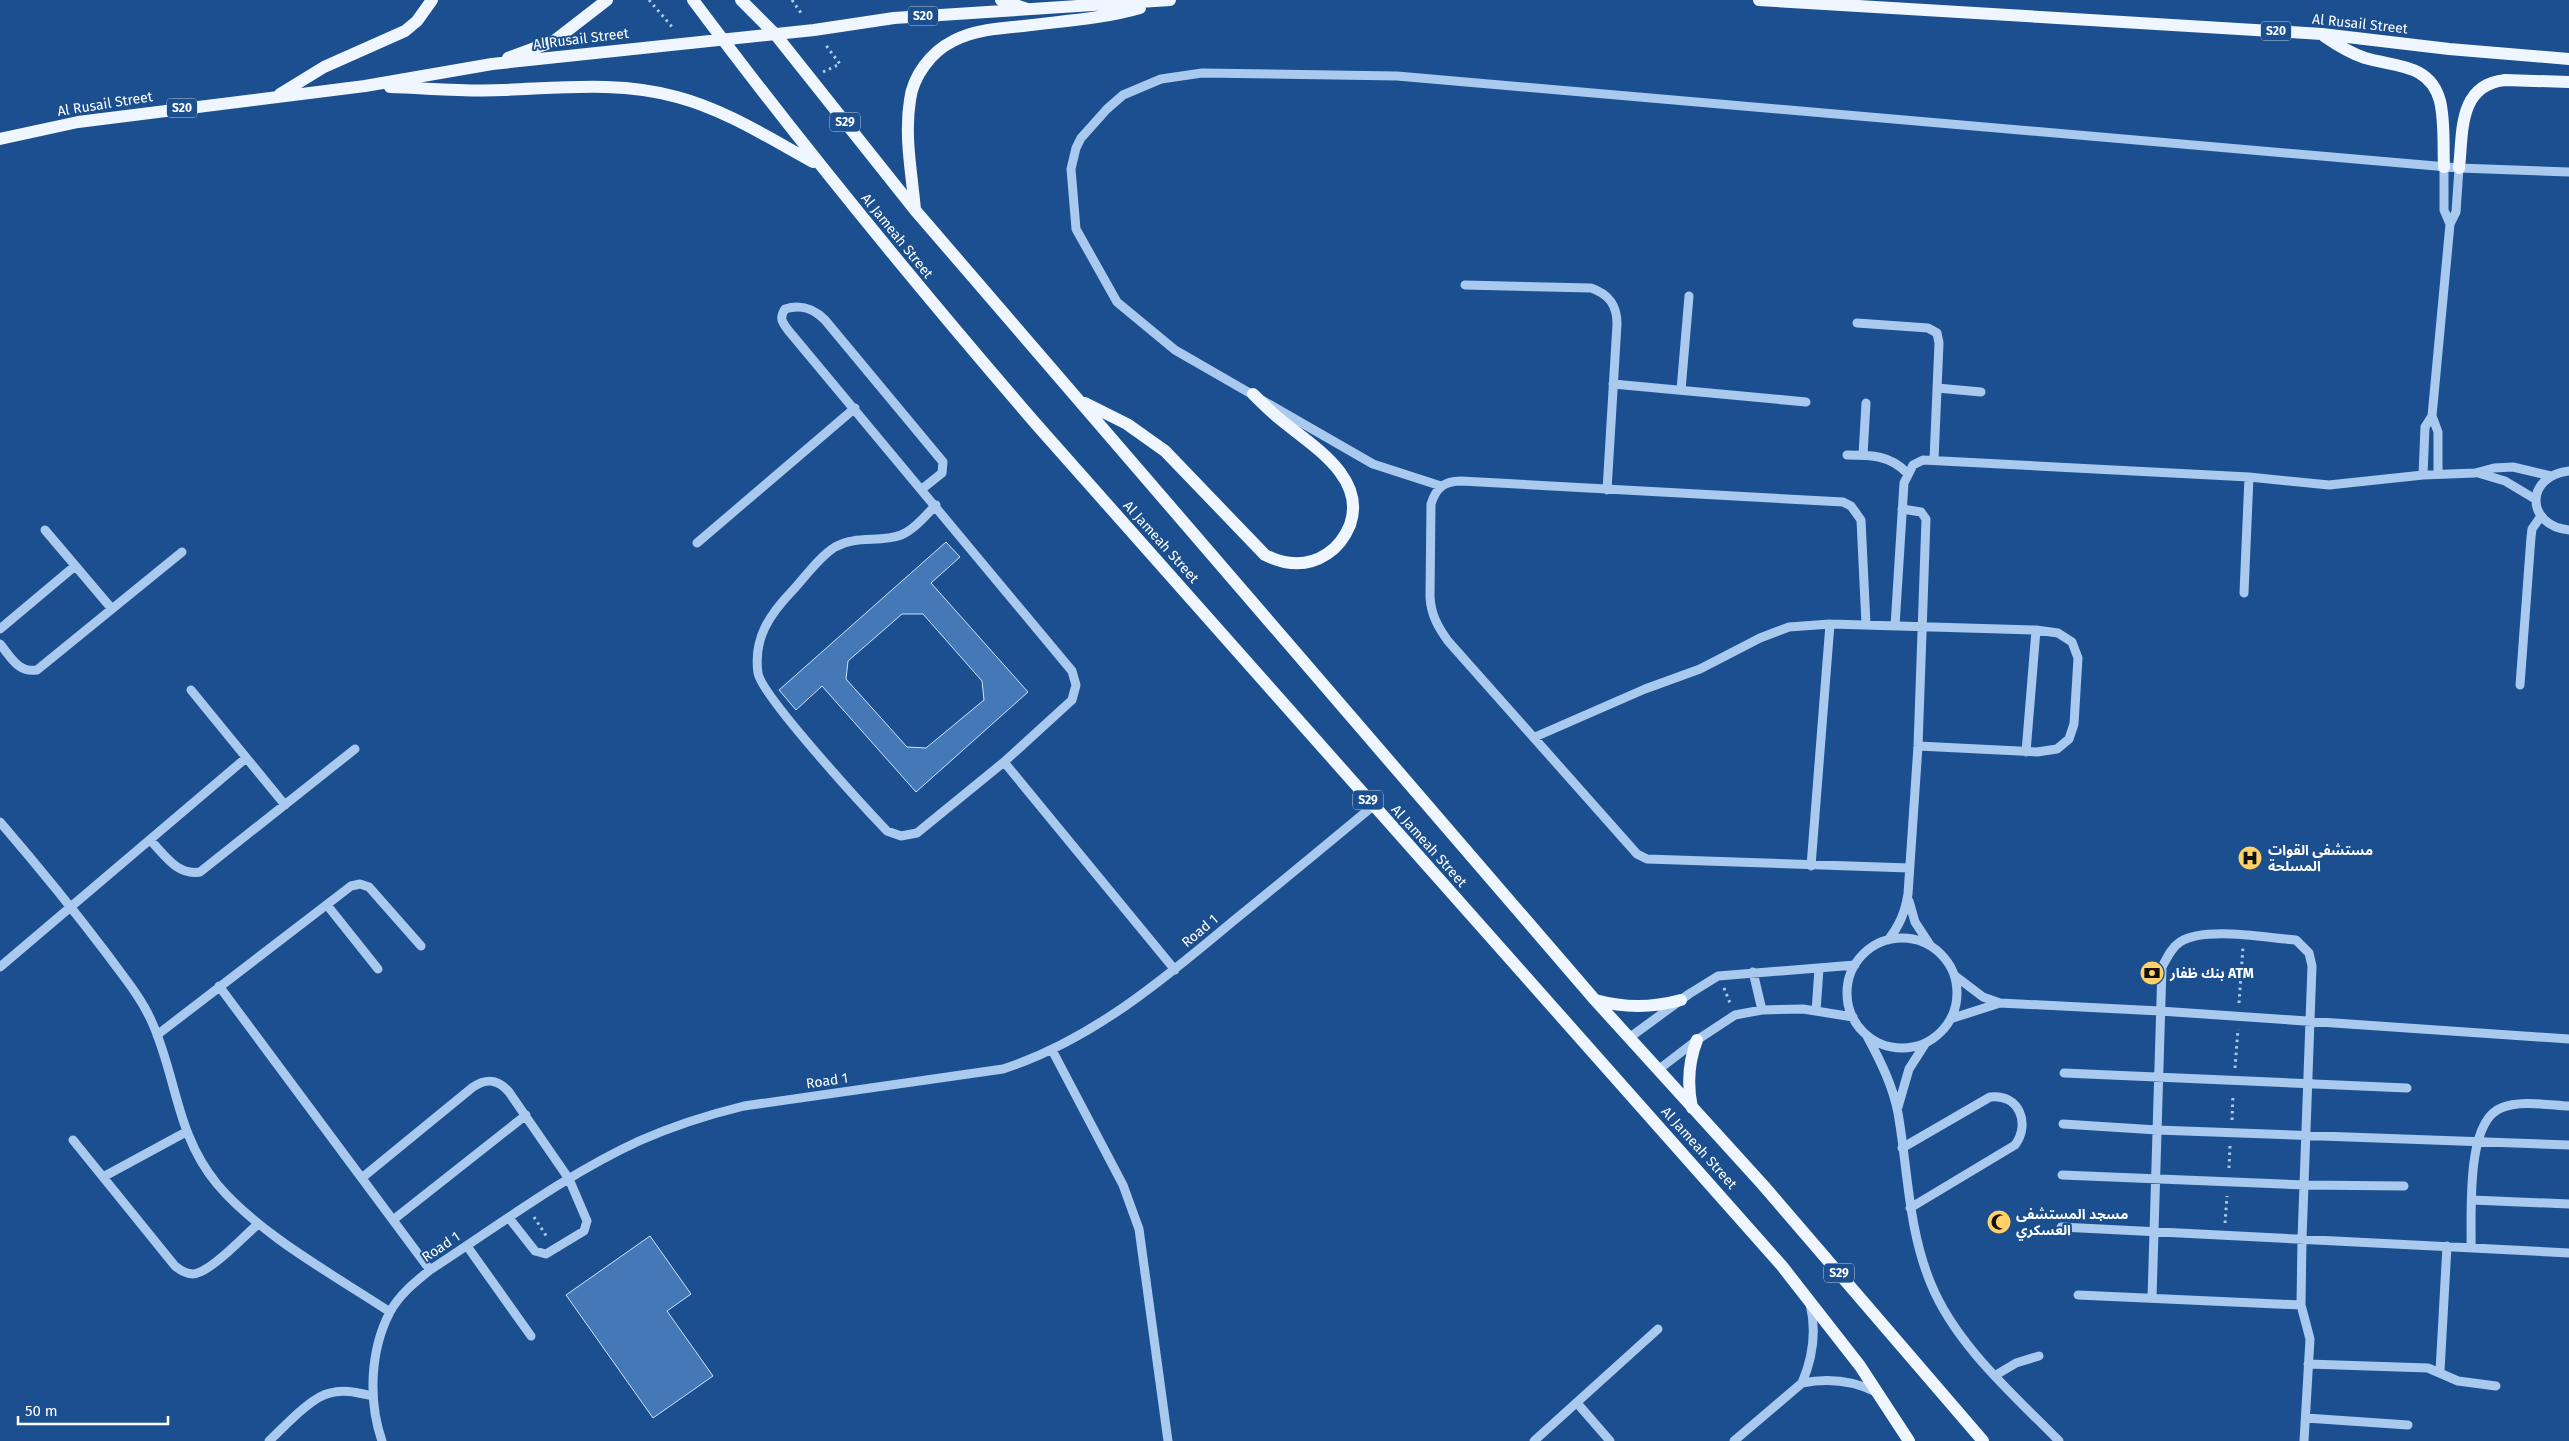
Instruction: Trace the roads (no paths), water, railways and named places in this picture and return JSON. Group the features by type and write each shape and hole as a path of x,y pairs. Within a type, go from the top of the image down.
{"main road":[{"path":"278,96 324,67 405,31 417,22 432,0"},
{"path":"492,64 554,40 591,14 607,0"},
{"name":"S29","path":"693,0 819,165"},
{"path":"741,0 775,34"},
{"name":"S29","path":"750,0 915,210"},
{"path":"1001,0 1031,10"},
{"path":"1058,0 1072,8"},
{"path":"915,210 907,129 910,98 921,70 940,49 967,35 996,29 1102,17 1164,0"},
{"name":"Al Rusail Street","path":"0,139 78,122 365,86 492,64 684,42 775,34 894,18 1072,8 1164,0"},
{"name":"Al Rusail Street","path":"1759,0 2322,34 2450,49 2569,59"},
{"path":"2322,34 2350,52 2414,68 2430,82 2440,101 2444,167"},
{"path":"2459,168 2467,106 2478,90 2495,81 2505,80 2569,82"},
{"path":"365,86 501,90 602,86 651,91 675,96 722,112 819,165"},
{"name":"Al Jameah Street","path":"819,165 930,302 1036,424 1734,1211 1809,1299 1878,1393 1910,1441"},
{"name":"Al Jameah Street","path":"915,210 1595,1000 1763,1185 1983,1441"},
{"path":"1078,399 1127,424 1165,451 1265,555 1287,563 1311,562 1332,551 1347,533 1352,510 1349,486 1331,462 1252,394"},
{"path":"1595,1000 1630,1007 1664,1005 1681,1000"},
{"path":"1692,1108 1688,1080 1692,1053 1697,1040"}],"street":[{"path":"1441,486 1373,464 1175,350 1116,302 1076,229 1071,169 1079,143 1088,129 1123,95 1161,79 1202,73 1267,72 1462,80 2444,167 2569,172"},
{"path":"2444,167 2444,210 2450,224"},
{"path":"2438,474 2438,432 2432,416 2450,224 2455,216 2459,168"},
{"path":"1465,284 1591,288 1604,294 1613,304 1617,317 1607,490"},
{"path":"1682,390 1690,296"},
{"path":"922,489 942,474 943,462 940,457 825,320 810,309 800,306 785,310 781,315 782,322 922,489 936,505 1072,671 1076,685 1072,700 1004,762 917,833 902,836 887,831 773,700 758,675 758,660 762,632 767,621 824,556 845,542 901,535 936,505"},
{"path":"1857,323 1934,330 1939,338 1934,460"},
{"path":"1613,384 1806,402"},
{"path":"1937,388 1981,392"},
{"path":"1862,455 1866,403"},
{"path":"698,542 854,408"},
{"path":"2423,475 2425,427 2432,416"},
{"path":"1847,455 1862,455 1892,460 1907,473"},
{"path":"1895,626 1904,483 1907,473 1913,464 1923,460 2249,477 2329,485 2423,475 2476,473 2494,468 2512,467 2531,469 2551,476"},
{"path":"2569,471 2551,476 2542,482 2535,499 2536,508 2541,516 2557,528 2569,530"},
{"path":"2476,473 2505,482 2535,499"},
{"path":"2244,593 2249,477"},
{"path":"1866,624 1863,529 1857,512 1843,502 1451,481 1441,486 1434,494 1431,504 1431,611 1448,641 1638,854 1647,859 1909,868"},
{"path":"1888,940 1899,926 1905,911 1908,894 1918,746 1923,626 1926,519 1921,512 1902,509"},
{"path":"2520,685 2531,538 2532,530 2541,516"},
{"path":"45,530 112,608"},
{"path":"0,644 20,668 28,671 37,670 182,552"},
{"path":"0,629 75,566"},
{"path":"1811,866 1830,624"},
{"path":"1535,737 1645,689 1700,669 1776,631 1798,626 1866,624 2036,630 2058,633 2072,642 2078,658 2074,714 2069,739 2058,749 2026,752 1918,746"},
{"path":"2026,752 2036,630"},
{"path":"191,690 285,805"},
{"path":"150,840 182,871 191,874 200,872 355,749"},
{"path":"0,968 73,908 246,758"},
{"path":"1004,762 1175,970"},
{"name":"Road 1","path":"382,1441 373,1396 374,1367 380,1339 390,1312 415,1282 430,1270 569,1179 636,1142 716,1113 744,1106 1003,1069 1052,1050 1124,1006 1175,970 1373,806"},
{"path":"0,822 73,908 136,994 157,1035 186,1132 216,1183 258,1224 390,1312"},
{"path":"157,1035 351,886 360,884 369,886 421,946"},
{"path":"1908,894 1915,922 1931,946 1942,955 1954,975 1976,992 2000,1003"},
{"path":"327,905 378,969"},
{"path":"2152,1298 2162,967 2169,954 2180,943 2193,936 2210,934 2296,940 2303,944 2309,953 2312,966 2306,1083 2302,1239 2301,1305 2309,1330 2304,1441"},
{"path":"1931,946 1905,938 1888,940 1871,948 1855,965 1850,975 1848,991 1853,1017 1868,1036 1885,1073 1898,1112 1910,1208 1924,1264 1938,1299 1958,1331 1996,1375 2059,1441"},
{"path":"1629,1038 1718,976 1855,965"},
{"path":"1816,1011 1819,969"},
{"path":"1754,972 1762,1010"},
{"path":"1953,1018 1957,993 1954,975"},
{"path":"219,986 430,1270"},
{"path":"1898,1112 1900,1097 1909,1069 1926,1044 1936,1037 1953,1018 2000,1003 2160,1011 2569,1039"},
{"path":"1658,1070 1697,1040 1735,1015 1762,1010 1816,1011 1853,1017"},
{"path":"1868,1036 1883,1044 1900,1048 1926,1044"},
{"path":"1052,1050 1123,1185 1139,1229 1168,1441"},
{"path":"2064,1073 2408,1088"},
{"path":"362,1177 482,1082 492,1080 503,1084 526,1114 569,1179 587,1221 584,1231 546,1254 535,1251 509,1218"},
{"path":"1902,1148 1990,1097 2005,1097 2012,1101 2023,1122 2023,1130 2015,1144 1910,1208"},
{"path":"2471,1248 2472,1200 2477,1142 2482,1126 2498,1108 2512,1104 2569,1106"},
{"path":"393,1220 526,1114"},
{"path":"2063,1124 2157,1130 2569,1145"},
{"path":"103,1177 186,1132"},
{"path":"73,1140 175,1266 182,1272 191,1274 207,1268 258,1224"},
{"path":"2062,1175 2156,1181 2404,1186"},
{"path":"2472,1200 2569,1204"},
{"path":"2061,1226 2569,1253"},
{"path":"467,1246 531,1336"},
{"path":"2440,1371 2447,1246"},
{"path":"2078,1295 2301,1305"},
{"path":"1734,1441 1802,1383 1814,1342 1809,1299"},
{"path":"1534,1441 1658,1329"},
{"path":"1996,1375 2016,1363 2039,1356"},
{"path":"2308,1364 2428,1368 2440,1371 2458,1381 2496,1386"},
{"path":"1802,1383 1817,1380 1848,1382 1878,1393"},
{"path":"269,1441 311,1404 328,1393 348,1391 373,1396"},
{"path":"1577,1403 1610,1441"},
{"path":"2306,1418 2408,1425"}],"place":[{"name":"مستشفى القوات المسلحة","path":"2250,858"},
{"name":"بنك ظفار ATM","path":"2152,973"},
{"name":"مسجد المستشفى العسكري","path":"1999,1222"}]}
